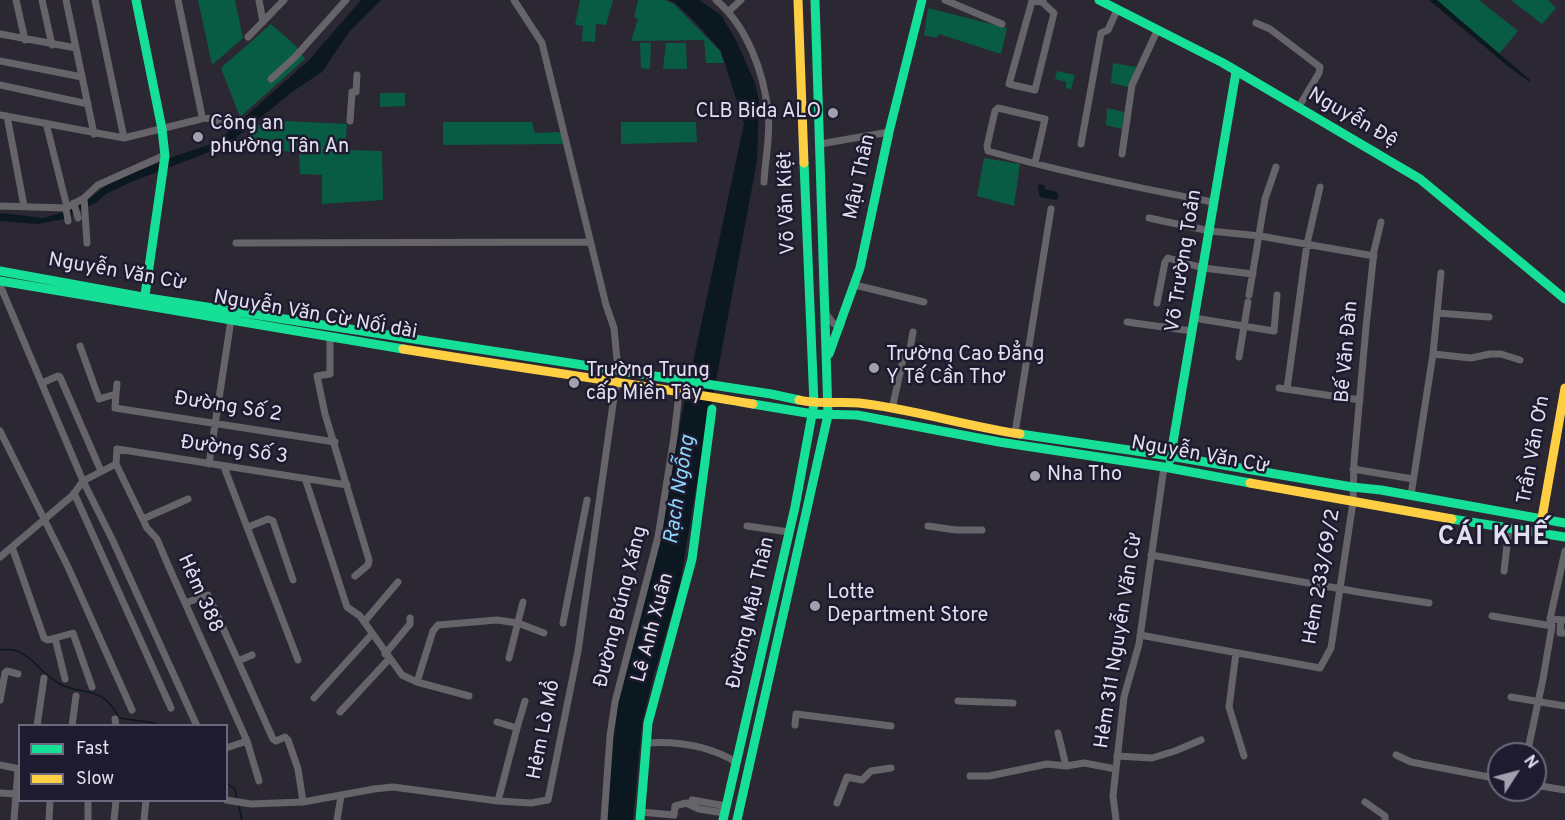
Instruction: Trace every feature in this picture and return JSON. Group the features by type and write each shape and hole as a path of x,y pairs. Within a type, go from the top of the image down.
{"main road":[{"path":"136,0 162,129 165,156 144,301"},
{"name":"Võ Văn Kiệt","path":"798,0 813,414"},
{"name":"Võ Văn Kiệt","path":"814,0 829,402"},
{"name":"Mậu Thân","path":"827,359 860,268 889,132 922,0"},
{"name":"Nguyễn Đệ","path":"1099,0 1223,63 1420,179 1565,299"},
{"name":"Võ Trường Toản","path":"1167,468 1236,72"},
{"name":"Nguyễn Văn Cừ","path":"0,271 144,301 618,370 771,394 814,404 859,403 1015,433 1411,495 1565,523"},
{"name":"Nguyễn Văn Cừ Nối dài","path":"0,283 144,301 231,320 330,337 547,373 621,382 770,408"},
{"path":"423,352 424,342"},
{"name":"Trần Văn Ơn","path":"1542,518 1565,388"},
{"name":"Đường Mậu Thân","path":"737,820 828,416 829,402"},
{"name":"Nguyễn Văn Cừ","path":"770,408 828,416 857,415 999,442 1167,468 1565,537"},
{"name":"Lê Anh Xuân","path":"640,816 648,723 692,559 712,409"},
{"name":"Đường Mậu Thân","path":"724,813 789,532 813,414"},
{"path":"780,572 792,574"}],"street":[{"path":"16,0 25,40"},
{"path":"42,0 52,45"},
{"path":"66,0 94,134"},
{"path":"95,0 124,138"},
{"path":"178,0 201,118"},
{"path":"259,0 263,22"},
{"path":"248,37 284,0"},
{"path":"271,79 295,57 346,0"},
{"path":"514,0 542,43 590,242 614,328 618,370"},
{"path":"716,0 729,11 741,28 757,65 766,102 768,125 764,182"},
{"path":"729,11 741,0"},
{"path":"945,0 1002,24"},
{"path":"1032,1 1043,1 1054,13 1035,90 1009,84 1032,1"},
{"path":"1081,144 1101,33 1108,30 1117,10"},
{"path":"1256,23 1270,29 1320,67 1319,73 1298,108"},
{"path":"1122,154 1132,85 1157,31"},
{"path":"0,34 76,48"},
{"path":"0,61 82,77"},
{"path":"350,121 352,92 356,92 357,75"},
{"path":"0,85 87,104"},
{"path":"1035,164 1045,119 998,108 994,116 987,150 1035,164 1213,202"},
{"path":"24,206 3,116 124,138 201,118 216,119 222,126 231,120"},
{"path":"46,123 72,211 87,243"},
{"path":"820,144 889,132"},
{"path":"72,211 98,185 165,156"},
{"path":"1239,357 1265,199 1276,167"},
{"path":"1320,187 1307,244 1283,388 1360,400"},
{"path":"0,206 72,211"},
{"path":"1015,433 1051,209"},
{"path":"1149,218 1210,231 1260,236 1374,256"},
{"name":"Bế Văn Đàn","path":"1352,487 1374,256 1381,222"},
{"path":"236,243 590,242"},
{"path":"1157,303 1166,259 1203,268 1253,274"},
{"path":"1411,495 1433,354 1441,273"},
{"path":"0,283 83,481 113,541 196,724"},
{"path":"855,285 924,302"},
{"path":"1194,318 1274,331 1276,296"},
{"path":"1437,313 1489,317"},
{"path":"826,314 834,324 841,325"},
{"path":"209,464 231,320"},
{"path":"1127,322 1192,331"},
{"path":"892,409 904,355 909,355 913,332"},
{"path":"330,337 330,374 317,376 325,414 369,560 368,565 355,576"},
{"path":"80,346 100,402 116,394 117,384"},
{"path":"1433,354 1471,358 1501,354 1520,360"},
{"path":"42,383 60,377 101,471"},
{"name":"Hẻm Lò Mổ","path":"229,801 250,804 303,802 393,787 498,801 531,803 544,801 549,796 578,651 615,390 621,382"},
{"name":"Đường Số 2","path":"116,394 115,408 335,442"},
{"name":"Đường Búng Xáng","path":"604,820 615,702 658,537 678,402"},
{"path":"0,431 72,576 132,710"},
{"name":"Đường Số 3","path":"117,449 347,484"},
{"name":"Hẻm 388","path":"117,449 116,464 148,530 157,539 247,741 259,781"},
{"path":"0,557 74,494 83,481 116,464"},
{"path":"224,467 298,660"},
{"name":"Hẻm 311 Nguyễn Văn Cừ","path":"1116,820 1113,796 1124,697 1140,635 1151,555 1167,468"},
{"path":"1353,469 1413,479"},
{"path":"305,478 344,603 350,610 356,612 402,675 417,682 469,696"},
{"name":"Hẻm 233/69/2","path":"1140,635 1320,668 1331,648 1353,502 1352,487"},
{"path":"74,494 171,708"},
{"path":"143,519 188,499"},
{"path":"563,623 587,500"},
{"path":"248,526 268,519 273,521 293,579"},
{"path":"747,526 789,532"},
{"path":"927,526 956,530 982,530"},
{"path":"1504,571 1509,528"},
{"path":"12,547 44,638 48,640 73,633 92,687"},
{"path":"1530,742 1565,551"},
{"path":"1151,555 1429,603"},
{"path":"364,622 398,582"},
{"path":"185,603 208,595 273,740 285,737 288,740 298,769 303,802"},
{"path":"509,658 524,602"},
{"path":"1492,616 1551,623 1563,620 1560,633 1565,633"},
{"path":"340,712 387,656 410,624 410,618"},
{"path":"417,682 433,631 438,625 485,620 518,623 544,633"},
{"path":"314,698 372,634"},
{"path":"55,638 65,679"},
{"path":"1236,652 1229,707 1244,756"},
{"path":"238,661 252,655"},
{"path":"0,700 5,673 7,671 18,674"},
{"path":"37,724 44,678"},
{"path":"72,724 76,696"},
{"path":"1511,697 1565,706"},
{"path":"958,700 1013,703"},
{"path":"498,801 525,701"},
{"path":"795,724 796,714 891,726"},
{"path":"497,722 517,728"},
{"path":"1058,733 1066,766"},
{"path":"1117,756 1152,758 1201,740"},
{"path":"228,747 247,741"},
{"path":"646,743 669,741 691,745 726,756 736,762"},
{"path":"1396,754 1411,762 1487,777"},
{"path":"970,776 989,776 1047,764 1066,766 1084,763 1116,768"},
{"path":"0,765 18,769"},
{"path":"837,802 847,777 862,780 871,771 891,768"},
{"path":"14,820 18,777"},
{"path":"1547,787 1565,790"},
{"path":"0,792 16,794"},
{"path":"261,794 261,804"},
{"path":"337,820 341,796"},
{"path":"692,800 724,813"},
{"path":"49,820 50,802"},
{"path":"88,802 88,820"},
{"path":"114,820 116,802"},
{"path":"144,820 146,802"},
{"path":"1365,802 1385,816 1385,820"},
{"path":"640,816 673,817 675,806 684,803 699,809 724,813"}],"green space":[{"path":"198,0 235,0 243,38 212,65"},
{"path":"580,0 613,0 606,25 596,24 595,42 582,41 583,26 575,25"},
{"path":"638,0 665,0 674,4 720,51 724,63 706,63 704,40 631,41 638,19 634,17"},
{"path":"1437,0 1479,0 1518,31 1499,54"},
{"path":"1511,0 1548,0 1556,8 1542,24"},
{"path":"928,8 1007,28 1001,54 939,34 937,38 924,35"},
{"path":"271,24 296,46 305,59 240,117 221,68"},
{"path":"640,43 651,43 650,69 641,68"},
{"path":"666,43 686,43 687,69 663,69"},
{"path":"1113,63 1136,67 1129,87 1111,83"},
{"path":"1057,71 1075,75 1071,89 1066,88 1066,82 1055,79"},
{"path":"380,93 405,93 405,106 380,107"},
{"path":"1107,108 1124,112 1122,129 1106,125"},
{"path":"266,120 347,124 345,150 382,151 383,200 322,204 322,175 300,174 299,152 230,148"},
{"path":"443,122 532,122 535,133 561,132 563,144 443,145"},
{"path":"621,122 696,122 697,142 621,144"},
{"path":"984,158 1020,164 1014,206 977,196"}],"water":[{"path":"361,0 381,0 349,32 322,72 292,92 227,145 131,182 64,219 38,224 0,221 0,214 3,213 43,218 64,212 82,204 111,182 217,142 309,60"},
{"name":"Rạch Ngỗng","path":"668,0 699,0 721,15 736,40 755,83 759,101 757,161 680,585 642,723 633,820 606,820 614,716 657,551 681,418 744,124 721,51 694,21 675,3"},
{"path":"1429,0 1437,0 1530,82 1510,68"},
{"path":"1039,184 1044,185 1045,189 1057,192 1058,198 1056,200 1040,197"}],"waterway":[{"path":"0,650 10,650 25,655 58,683 99,695 106,700 119,718 155,724"},
{"path":"228,784 235,789 237,799"},
{"path":"239,806 242,820"}],"traffic: fast":[{"path":"136,0 162,129 165,156 144,302"},
{"path":"737,820 828,415 815,0"},
{"path":"829,354 860,268 889,132 922,0"},
{"path":"1099,0 1223,63 1420,179 1565,299"},
{"path":"1170,460 1236,72"},
{"path":"723,820 795,507 814,404 804,163"},
{"path":"0,271 148,298 799,400"},
{"path":"0,281 403,349"},
{"path":"753,404 813,414 857,415 999,442 1164,467 1250,483"},
{"path":"640,820 648,723 692,559 712,409"},
{"path":"1020,434 1381,490 1565,523"},
{"path":"1452,519 1565,537"}],"traffic: slow":[{"path":"798,0 804,163"},
{"path":"403,349 753,404"},
{"path":"1542,518 1565,388"},
{"path":"799,400 879,406 1020,434"},
{"path":"1250,483 1452,519"}],"place":[{"name":"CLB Bida ALO","path":"833,113"},
{"name":"Công an phường Tân An","path":"198,137"},
{"name":"Trường Cao Đẳng Y Tế Cần Thơ","path":"874,368"},
{"name":"Trường Trung cấp Miền Tây","path":"574,383"},
{"name":"Nha Tho","path":"1035,476"},
{"name":"Lotte Department Store","path":"815,606"}],"district":[{"name":"CÁI KHẾ","path":"1494,539"}]}
